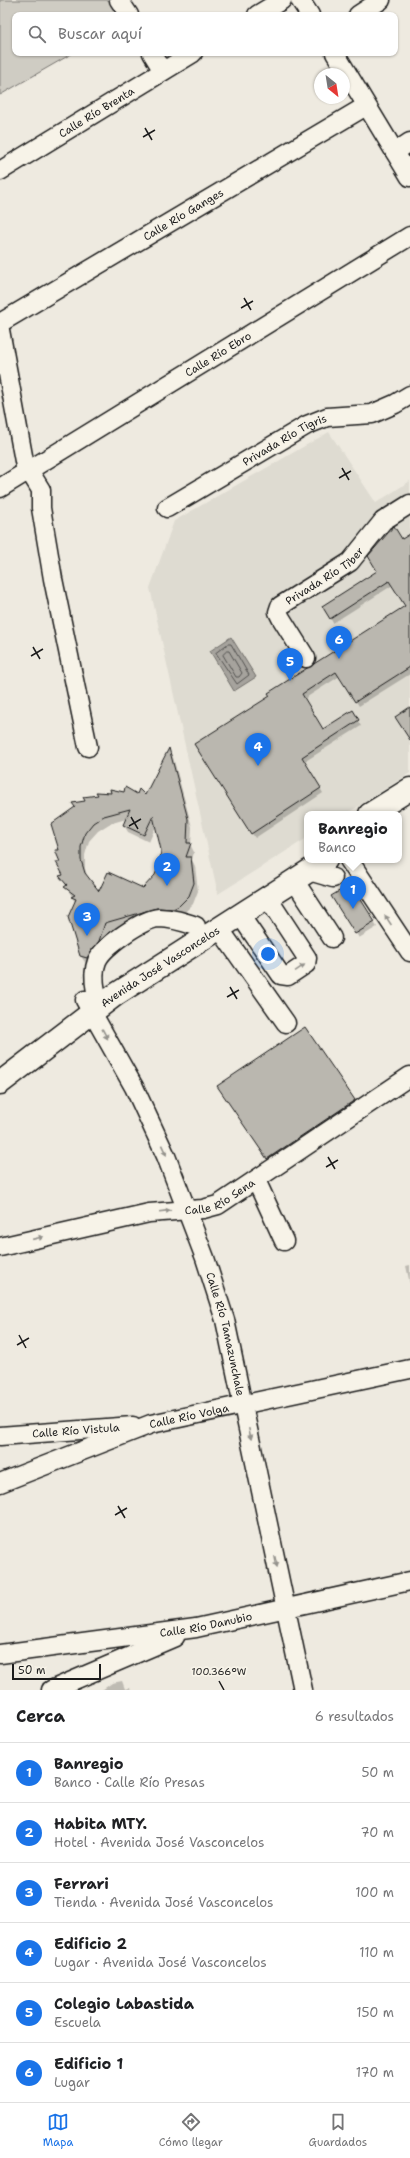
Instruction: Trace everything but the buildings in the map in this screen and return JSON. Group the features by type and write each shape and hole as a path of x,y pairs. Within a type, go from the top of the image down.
{"main road":[{"path":"375,811 410,789"},
{"path":"401,811 410,805"},
{"name":"Avenida José Vasconcelos","path":"91,1002 219,928 267,897 327,868"},
{"name":"Avenida José Vasconcelos","path":"1,1074 91,1002 196,926 327,868"}],"street":[{"path":"119,0 127,12"},
{"path":"262,12 282,0"},
{"path":"300,0 308,12"},
{"path":"363,12 381,0"},
{"path":"154,56 163,71"},
{"name":"Calle Río Brenta","path":"0,171 189,56"},
{"path":"337,56 410,177"},
{"name":"Calle Río Ganges","path":"0,323 366,106"},
{"path":"395,152 410,142"},
{"name":"Calle Río Ebro","path":"0,488 410,236"},
{"path":"0,330 26,472 33,477 41,490 41,508 53,579 88,747"},
{"name":"Privada Río Tigris","path":"167,508 307,425 327,417 372,414 395,404 410,395"},
{"name":"Privada Río Tiber","path":"306,658 278,612 280,606 350,562 383,522 410,504"},
{"path":"327,868 332,938"},
{"path":"327,868 410,952"},
{"path":"240,915 281,975 288,976 306,964 307,958 267,897"},
{"path":"91,1002 94,972 97,960 111,944 128,932 149,921 159,918 180,920 196,926"},
{"path":"219,928 286,1023"},
{"name":"Calle Río Tamazunchale","path":"91,1002 134,1087 166,1156 205,1258 225,1320 303,1690"},
{"name":"Calle Río Sena","path":"0,1247 144,1214 187,1208 203,1209 218,1205 410,1076"},
{"path":"256,1180 284,1241"},
{"name":"Calle Río Volga","path":"0,1484 151,1424 410,1369"},
{"name":"Calle Río Vistula","path":"0,1436 151,1424"},
{"name":"Calle Río Danubio","path":"0,1654 196,1628 410,1581"},
{"path":"51,1690 196,1628"}],"shaded area":[{"path":"0,0 112,0 119,12 12,12 12,56 68,56 0,95"},
{"path":"329,432 376,503 410,481 410,773 351,811 304,811 304,840 218,894 150,588 174,521"}],"water":[{"path":"231,637 256,677 234,691 210,651"}],"place":[{"name":"Edificio 1","path":"339,659"},
{"name":"Colegio Labastida","path":"290,681"},
{"name":"Edificio 2","path":"258,766"},
{"name":"Habita MTY.","path":"167,886"},
{"name":"Banregio","path":"353,909"},
{"name":"Ferrari","path":"87,936"}]}
